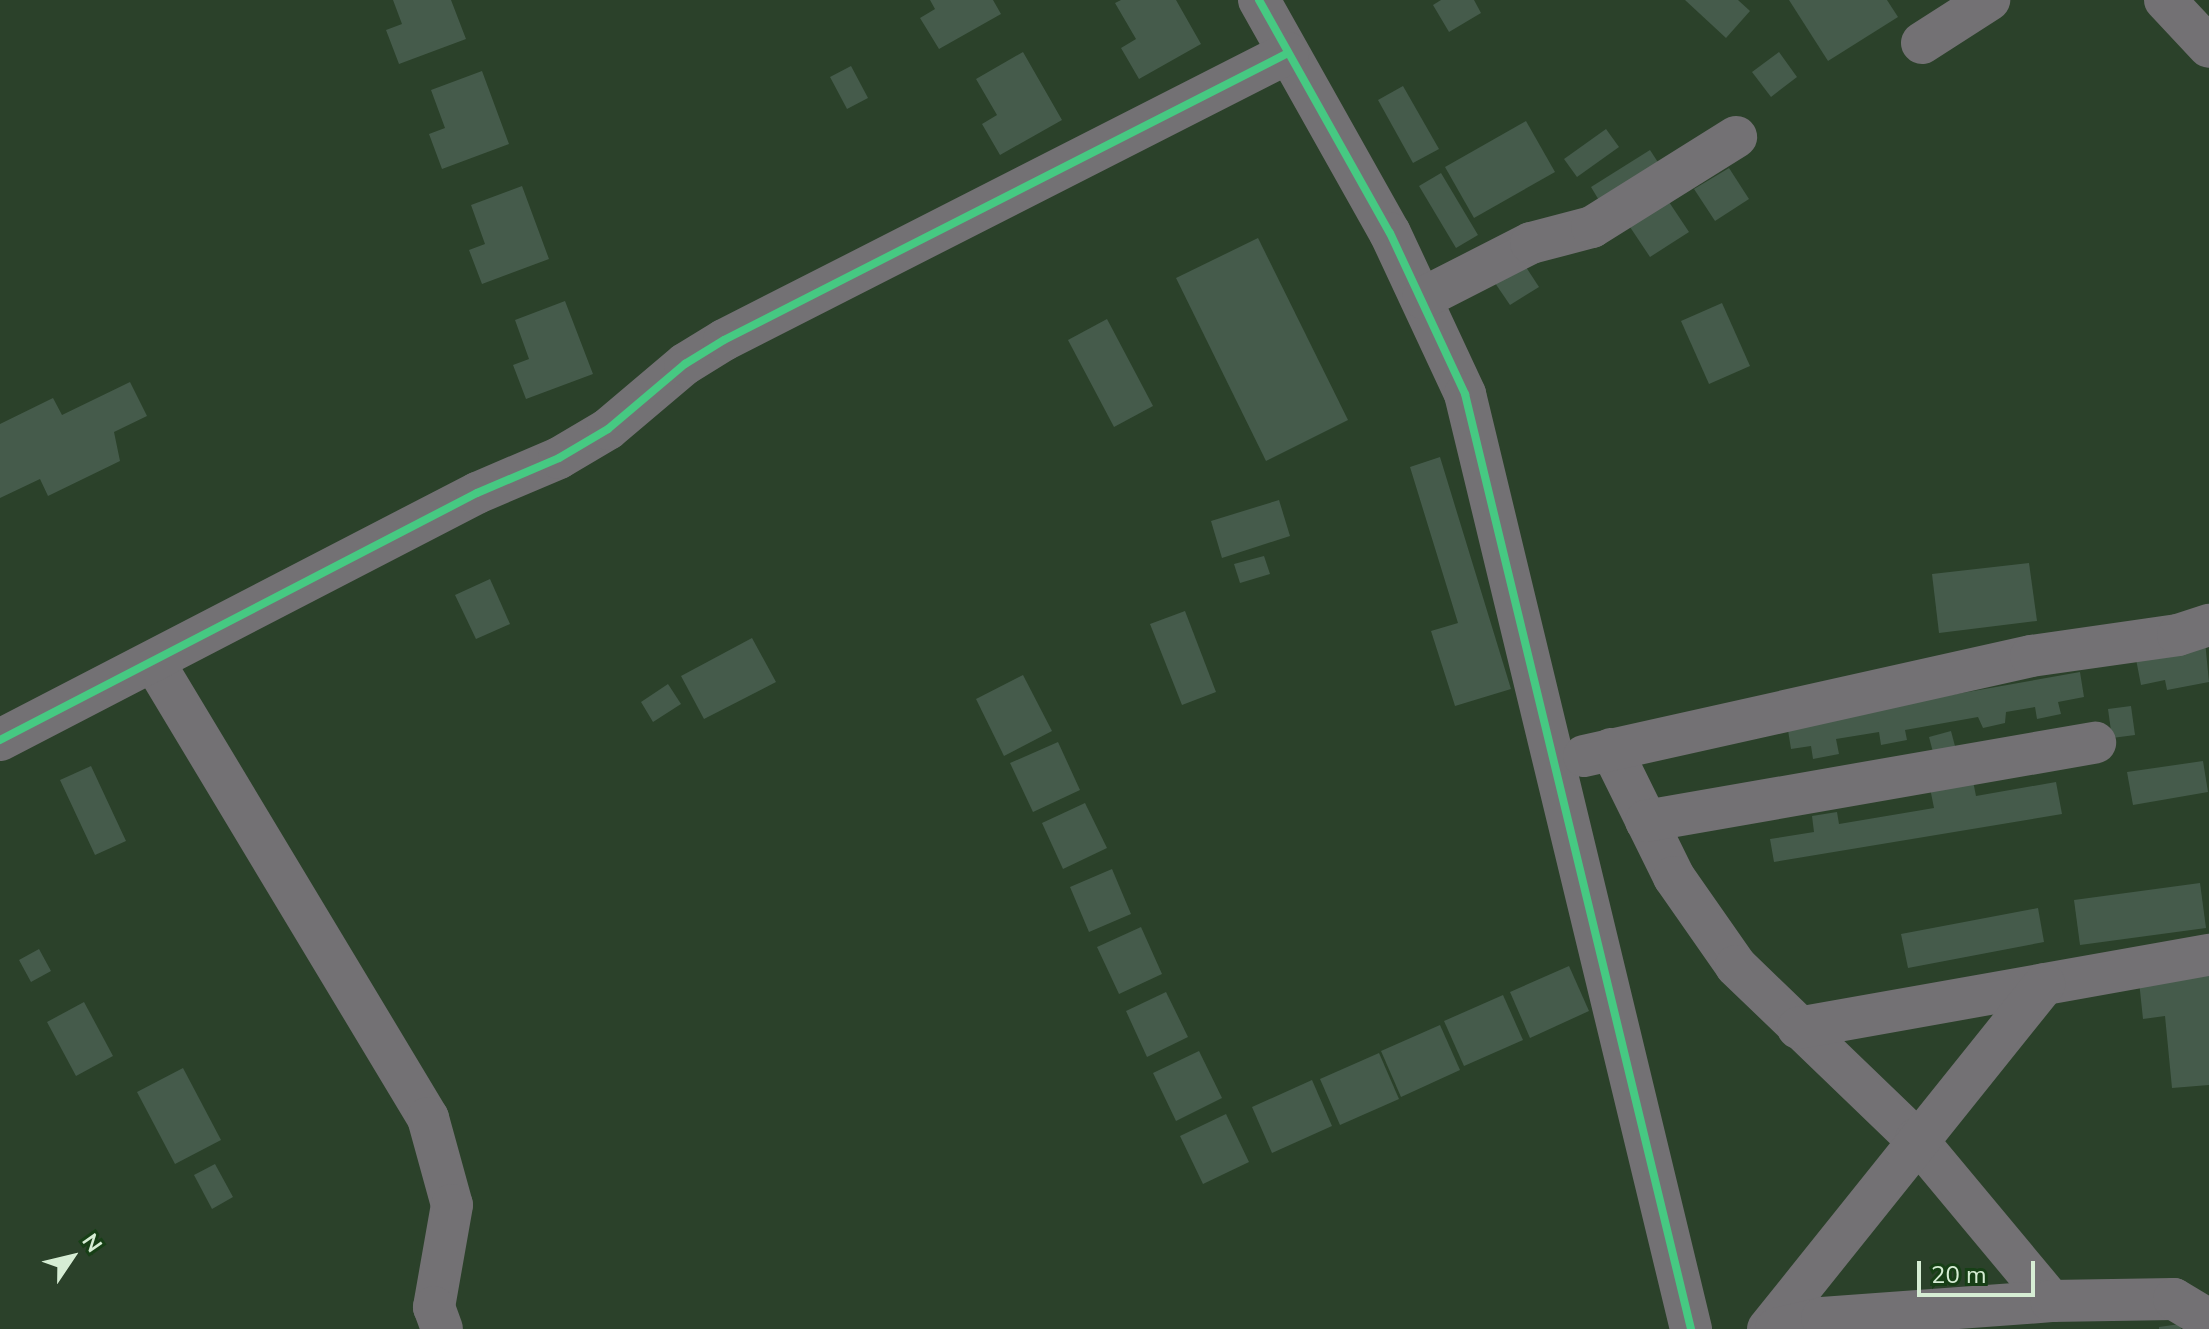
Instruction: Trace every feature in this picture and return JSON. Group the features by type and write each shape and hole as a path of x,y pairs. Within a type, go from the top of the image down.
{"street":[{"path":"1259,0 1346,150 1423,298 1465,394 1691,1329"},
{"path":"1922,43 1989,0"},
{"path":"2165,0 2209,47"},
{"path":"0,740 155,664 304,581 477,493 559,458 608,429 685,364 724,340 1288,53"},
{"path":"1423,298 1531,243 1592,227 1736,137"},
{"path":"1556,763 2031,656 2178,635 2209,625"},
{"path":"155,664 428,1118 452,1205 449,1240 434,1307 442,1329"},
{"path":"1646,821 2095,743"},
{"path":"1611,749 1674,877 1736,966 1916,1139 2051,1301"},
{"path":"1798,1028 2209,955"},
{"path":"1768,1329 1916,1139 2044,984"},
{"path":"1776,1329 1822,1318 2051,1301 2174,1299 2209,1320"}],"building":[{"path":"393,0 451,0 466,39 399,64 386,30 402,24"},
{"path":"930,0 993,0 1001,14 939,49 920,18 935,9"},
{"path":"1121,0 1176,0 1201,44 1139,79 1121,48 1136,39 1115,3"},
{"path":"1441,0 1474,0 1481,13 1449,32 1433,5"},
{"path":"1685,0 1738,0 1750,11 1726,38"},
{"path":"1789,0 1887,0 1898,17 1828,61"},
{"path":"1023,52 1062,120 1000,155 982,124 997,115 976,79"},
{"path":"1779,52 1797,77 1771,97 1752,72"},
{"path":"851,66 868,98 847,109 830,77"},
{"path":"482,71 509,144 442,169 429,134 445,128 431,90"},
{"path":"1403,86 1439,149 1413,163 1378,100"},
{"path":"1526,121 1555,172 1474,218 1445,167"},
{"path":"1606,129 1619,147 1577,177 1564,159"},
{"path":"1650,150 1663,170 1603,207 1591,187"},
{"path":"1729,168 1749,199 1715,221 1694,189"},
{"path":"1441,173 1478,235 1456,248 1419,186"},
{"path":"522,186 549,259 482,284 469,250 485,244 471,205"},
{"path":"1665,196 1689,232 1650,257 1626,221"},
{"path":"1258,238 1348,420 1266,461 1176,278"},
{"path":"1524,264 1539,287 1510,305 1495,283"},
{"path":"565,301 593,374 526,399 513,365 529,359 515,320"},
{"path":"1722,303 1750,366 1709,384 1681,321"},
{"path":"1107,319 1153,406 1114,427 1068,340"},
{"path":"130,382 147,416 114,432 120,461 48,496 40,479 0,498 0,424 53,398 62,415"},
{"path":"1440,457 1511,689 1455,706 1431,631 1458,623 1410,467"},
{"path":"1279,500 1290,536 1222,558 1211,521"},
{"path":"1264,556 1270,574 1240,583 1234,564"},
{"path":"2029,563 2037,621 1939,633 1932,574"},
{"path":"490,579 510,624 476,639 455,595"},
{"path":"1185,611 1216,692 1182,705 1150,624"},
{"path":"752,638 776,682 704,719 681,676"},
{"path":"2205,641 2209,682 2167,690 2165,680 2141,685 2135,654"},
{"path":"2080,672 2084,697 2058,702 2061,714 2037,719 2035,707 2006,712 2005,723 1983,728 1978,717 1905,730 1907,740 1881,745 1879,732 1836,739 1839,754 1813,759 1811,746 1791,749 1787,724"},
{"path":"1023,675 1052,731 1004,756 976,699"},
{"path":"668,684 681,704 653,722 641,702"},
{"path":"2131,706 2135,735 2112,738 2108,709"},
{"path":"1951,731 1956,750 1934,756 1929,737"},
{"path":"1058,742 1080,790 1033,812 1010,763"},
{"path":"2203,761 2208,792 2133,805 2127,772"},
{"path":"91,766 126,841 95,855 60,780"},
{"path":"1973,781 1976,796 2056,782 2062,814 1774,862 1770,839 1814,832 1812,816 1837,812 1839,824 1934,808 1930,788"},
{"path":"1085,803 1107,848 1063,869 1042,823"},
{"path":"1112,869 1131,914 1089,932 1070,887"},
{"path":"2200,883 2206,928 2080,945 2074,900"},
{"path":"2038,908 2044,942 1908,968 1901,934"},
{"path":"1141,927 1162,974 1119,994 1097,947"},
{"path":"39,949 51,971 31,982 19,960"},
{"path":"1569,966 1589,1011 1530,1038 1510,992"},
{"path":"2209,974 2209,1085 2172,1088 2165,1016 2143,1019 2139,981"},
{"path":"1166,992 1188,1037 1147,1057 1126,1011"},
{"path":"1503,995 1523,1040 1464,1066 1444,1021"},
{"path":"84,1002 113,1056 76,1076 47,1022"},
{"path":"1440,1025 1460,1070 1401,1097 1381,1051"},
{"path":"1199,1051 1222,1098 1176,1121 1153,1073"},
{"path":"1379,1053 1399,1099 1340,1125 1320,1079"},
{"path":"183,1068 221,1140 175,1164 137,1092"},
{"path":"1312,1080 1332,1126 1272,1153 1252,1107"},
{"path":"1226,1114 1249,1162 1203,1184 1180,1136"},
{"path":"215,1164 233,1197 212,1209 194,1175"},
{"path":"2180,1324 2181,1329 2159,1329 2159,1327"}],"cycle path":[{"path":"1259,0 1390,233 1465,394 1691,1329"},
{"path":"0,740 477,493 559,458 608,429 685,364 724,340 1288,53"}]}
